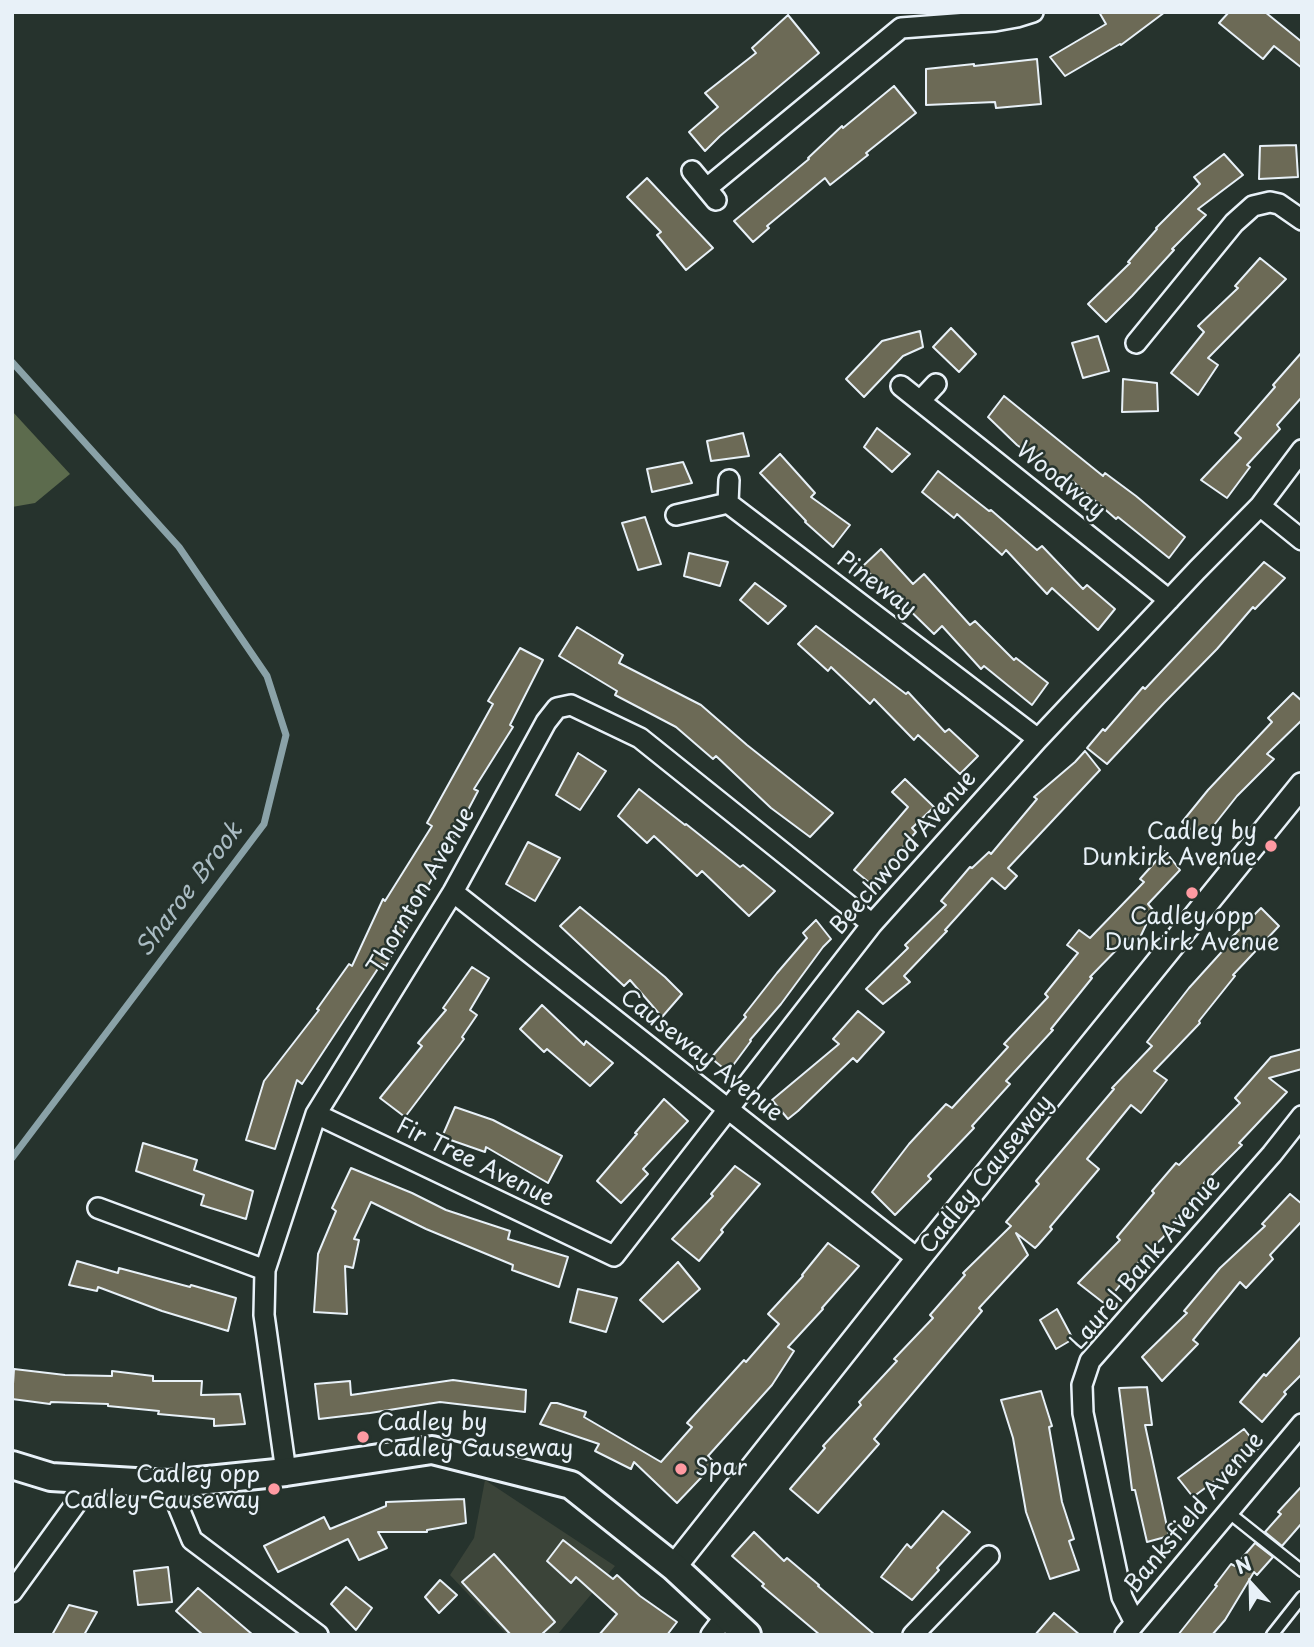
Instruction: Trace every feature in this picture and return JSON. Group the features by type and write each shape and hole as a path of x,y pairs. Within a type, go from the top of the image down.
{"main road":[{"path":"12,1465 51,1477 169,1485 286,1472 432,1450 571,1485 674,1567 719,1625 747,1635"}],"street":[{"path":"692,171 711,194 900,20 995,21 1017,18 1033,12"},
{"path":"1136,343 1234,223 1253,206 1270,202 1279,204 1302,220"},
{"path":"920,401 936,384"},
{"name":"Woodway","path":"901,386 1169,600"},
{"name":"Beechwood Avenue","path":"614,1256 872,924 1038,739 1261,506 1302,450"},
{"path":"676,515 728,503 729,480"},
{"name":"Pineway","path":"728,503 1038,739"},
{"path":"1261,506 1302,540"},
{"name":"Thornton Avenue","path":"286,1472 264,1315 265,1270 316,1114 453,892 545,722 557,708 571,705 640,738 872,924"},
{"name":"Cadley Causeway","path":"674,1567 918,1259 1302,785"},
{"name":"Causeway Avenue","path":"453,892 918,1259"},
{"name":"Fir Tree Avenue","path":"316,1114 614,1256"},
{"name":"Laurel Bank Avenue","path":"1130,1629 1083,1413 1082,1385 1090,1361 1272,1154 1302,1116"},
{"path":"98,1208 265,1270"},
{"name":"Banksfield Avenue","path":"1130,1629 1302,1423"},
{"path":"12,1592 93,1480"},
{"path":"169,1485 192,1539 318,1635"},
{"path":"914,1635 989,1556"}],"lane":[{"path":"1228,1512 1302,1571"},
{"path":"1272,1635 1302,1597"}],"shaded area":[{"path":"485,1480 615,1566 557,1635 507,1635 450,1575 474,1538"}],"green space":[{"path":"12,411 70,474 35,503 12,507"}],"building":[{"path":"1099,12 1165,12 1121,45 1065,76 1050,57 1106,24"},
{"path":"1229,12 1265,12 1302,42 1302,68 1274,46 1263,59 1219,23"},
{"path":"788,15 819,53 705,151 689,132 718,107 705,93 756,53 752,48"},
{"path":"1037,59 1041,104 996,108 995,102 926,105 926,69"},
{"path":"894,86 916,113 830,185 825,178 767,226 769,228 753,242 734,221 809,159 842,126 843,128"},
{"path":"1296,145 1298,177 1259,179 1260,146"},
{"path":"1224,154 1243,175 1198,209 1206,215 1106,322 1088,304 1130,263 1128,262 1156,228 1200,184 1194,177"},
{"path":"647,178 713,248 686,270 657,235 661,232 627,197"},
{"path":"1260,258 1286,279 1208,358 1218,365 1198,395 1171,373 1204,332 1198,326 1238,288 1235,286"},
{"path":"951,328 976,354 959,372 933,347"},
{"path":"920,331 923,347 903,356 864,397 846,379 882,341"},
{"path":"1098,336 1109,371 1083,378 1072,343"},
{"path":"1302,352 1302,397 1277,425 1280,429 1247,465 1250,467 1227,498 1201,480 1241,438 1235,433"},
{"path":"1123,379 1157,383 1158,411 1122,412"},
{"path":"1004,396 1103,476 1105,473 1136,496 1185,537 1169,558 1118,517 1116,519 1070,479 1068,481 1017,445 988,417"},
{"path":"877,428 910,454 892,472 864,447"},
{"path":"743,433 749,456 711,461 707,441"},
{"path":"780,454 815,493 811,497 850,525 833,547 805,522 760,473"},
{"path":"683,462 692,483 652,492 647,469"},
{"path":"938,471 991,510 1037,550 1042,546 1083,589 1087,585 1115,609 1098,630 1052,588 1047,594 1006,550 1002,555 957,514 954,518 922,492"},
{"path":"645,517 661,564 638,570 622,523"},
{"path":"881,549 913,584 924,574 970,625 975,621 1014,660 1016,658 1048,683 1032,705 984,666 981,669 942,626 934,634 892,593 889,595 863,566"},
{"path":"689,553 728,562 720,586 684,576"},
{"path":"1264,562 1285,578 1255,609 1253,607 1217,649 1107,764 1087,748 1103,729 1105,731 1143,687 1145,689"},
{"path":"755,583 786,606 768,624 740,600"},
{"path":"816,626 906,694 908,692 945,732 949,729 978,756 960,774 918,735 914,740 874,699 870,704 831,667 828,671 798,644"},
{"path":"577,627 623,655 619,663 701,705 833,813 810,837 771,808 716,756 713,759 676,727 615,695 617,691 559,656"},
{"path":"520,648 543,660 510,725 513,727 474,789 478,791 386,966 381,964 302,1084 297,1080 275,1149 246,1140 264,1081 319,1010 317,1009 349,964 352,966 383,899 385,901 432,826 427,823 493,704 488,701"},
{"path":"1293,693 1302,701 1302,720 1267,754 1274,759 1237,796 1203,839 1182,822 1272,722 1268,718"},
{"path":"1085,751 1100,770 1008,868 1017,876 1005,889 992,878 904,976 910,982 883,1004 866,989 908,948 905,945 946,905 941,901 970,867 989,852 991,854 1037,799 1034,797"},
{"path":"578,753 606,771 580,810 556,795"},
{"path":"905,779 934,807 912,828 916,832 871,884 854,870 908,807 892,792"},
{"path":"639,789 775,891 749,916 702,871 697,876 654,836 647,843 618,816"},
{"path":"528,842 560,858 535,901 506,884"},
{"path":"1165,851 1180,870 1148,904 1153,910 1136,946 1128,938 1090,977 1092,978 1051,1029 1053,1030 1006,1081 1010,1084 972,1126 974,1128 928,1176 931,1179 895,1215 872,1192 909,1144 946,1104 952,1108 1008,1047 1004,1044 1048,997 1045,994 1078,953 1067,945 1079,930 1090,938 1144,882 1140,879"},
{"path":"580,907 682,994 662,1017 630,980 624,986 560,926"},
{"path":"1261,908 1279,926 1233,975 1235,976 1200,1023 1154,1071 1167,1080 1141,1113 1131,1105 1087,1159 1099,1169 1038,1245 1035,1248 1016,1233 1028,1255 979,1308 982,1311 874,1439 879,1444 818,1513 790,1489 825,1448 823,1446 861,1405 859,1402 897,1361 894,1359 933,1318 930,1315 965,1275 963,1273 1011,1226 1006,1222 1039,1184 1036,1181 1114,1089 1112,1088 1152,1046 1147,1042 1189,988 1227,946 1225,944"},
{"path":"816,920 831,939 750,1040 728,1072 711,1058 807,938 803,933"},
{"path":"472,967 489,978 470,1010 477,1015 462,1037 464,1039 405,1117 380,1098 422,1046 418,1043 446,1010 443,1008"},
{"path":"542,1005 584,1045 586,1041 613,1063 590,1086 547,1049 544,1052 520,1029"},
{"path":"858,1011 884,1032 857,1062 853,1058 788,1119 772,1100 839,1044 833,1039"},
{"path":"1302,1049 1302,1069 1269,1078 1287,1092 1239,1143 1242,1145 1204,1183 1207,1186 1173,1222 1176,1224 1136,1265 1105,1304 1078,1283 1120,1240 1117,1237 1176,1163 1179,1165 1240,1103 1235,1098 1271,1057"},
{"path":"664,1099 688,1121 643,1169 648,1174 621,1203 597,1181"},
{"path":"455,1107 493,1120 562,1156 548,1183 486,1147 485,1152 442,1137"},
{"path":"143,1143 197,1160 194,1170 253,1191 246,1219 201,1205 204,1195 136,1171"},
{"path":"735,1166 760,1184 699,1261 672,1239 713,1196 711,1194"},
{"path":"351,1168 446,1210 510,1231 508,1239 568,1257 559,1287 512,1270 513,1265 426,1229 371,1202 354,1239 359,1240 353,1268 345,1266 347,1314 314,1312 318,1254 336,1211 332,1208"},
{"path":"1290,1194 1302,1204 1302,1221 1270,1255 1273,1259 1246,1288 1240,1282 1193,1340 1198,1344 1162,1381 1142,1357 1187,1313 1184,1311 1220,1268 1265,1226 1262,1224"},
{"path":"828,1243 859,1266 788,1347 794,1351 772,1385 708,1456 715,1463 677,1503 634,1462 631,1469 595,1451 599,1444 540,1424 551,1403 586,1412 584,1417 661,1462 692,1427 687,1423 779,1324 768,1314 803,1276"},
{"path":"77,1261 118,1273 119,1268 236,1298 228,1331 162,1311 98,1287 97,1291 69,1285"},
{"path":"678,1262 700,1289 663,1322 640,1300"},
{"path":"578,1289 617,1298 606,1332 570,1322"},
{"path":"1057,1309 1073,1339 1056,1349 1040,1320"},
{"path":"1302,1336 1302,1374 1284,1392 1286,1394 1262,1422 1240,1402"},
{"path":"14,1369 65,1375 112,1376 112,1371 153,1376 153,1381 202,1381 201,1395 240,1394 245,1424 214,1426 214,1419 158,1414 159,1411 108,1404 50,1404 12,1399"},
{"path":"453,1380 526,1390 525,1412 440,1402 319,1419 315,1384 350,1381 351,1395"},
{"path":"1147,1387 1152,1425 1145,1425 1169,1536 1147,1542 1135,1490 1132,1490 1119,1388"},
{"path":"1041,1391 1052,1426 1049,1427 1062,1502 1074,1539 1069,1541 1079,1570 1050,1579 1026,1512 1013,1438 1001,1400"},
{"path":"1244,1429 1259,1448 1193,1497 1178,1478"},
{"path":"1302,1486 1302,1523 1282,1546 1265,1532 1281,1514 1278,1512"},
{"path":"464,1499 466,1523 427,1532 378,1532 387,1548 359,1560 348,1539 278,1572 264,1546 324,1517 330,1529 386,1506 386,1502"},
{"path":"943,1511 970,1532 912,1600 881,1577 907,1544 911,1548"},
{"path":"754,1532 784,1561 787,1558 875,1635 820,1635 762,1586 764,1584 732,1556"},
{"path":"563,1540 613,1579 617,1575 640,1596 677,1622 667,1635 599,1635 617,1614 576,1577 571,1583 547,1561"},
{"path":"1255,1543 1273,1557 1257,1575 1254,1572 1225,1620 1212,1635 1178,1635 1231,1564 1235,1566"},
{"path":"494,1554 555,1622 541,1635 511,1635 462,1582"},
{"path":"168,1567 172,1602 138,1605 134,1571"},
{"path":"440,1580 457,1595 439,1613 425,1597"},
{"path":"346,1587 372,1608 356,1630 331,1604"},
{"path":"198,1588 253,1635 203,1635 176,1611"},
{"path":"69,1605 97,1612 84,1635 52,1635"},
{"path":"1054,1613 1080,1635 1035,1635"}],"waterway":[{"name":"Sharoe Brook","path":"12,362 179,547 267,676 286,735 264,824 12,1158"}],"place":[{"name":"Cadley by Dunkirk Avenue","path":"1271,846"},
{"name":"Cadley opp Dunkirk Avenue","path":"1192,893"},
{"name":"Cadley by Cadley Causeway","path":"363,1437"},
{"name":"Spar","path":"681,1469"},
{"name":"Cadley opp Cadley Causeway","path":"274,1489"}]}
